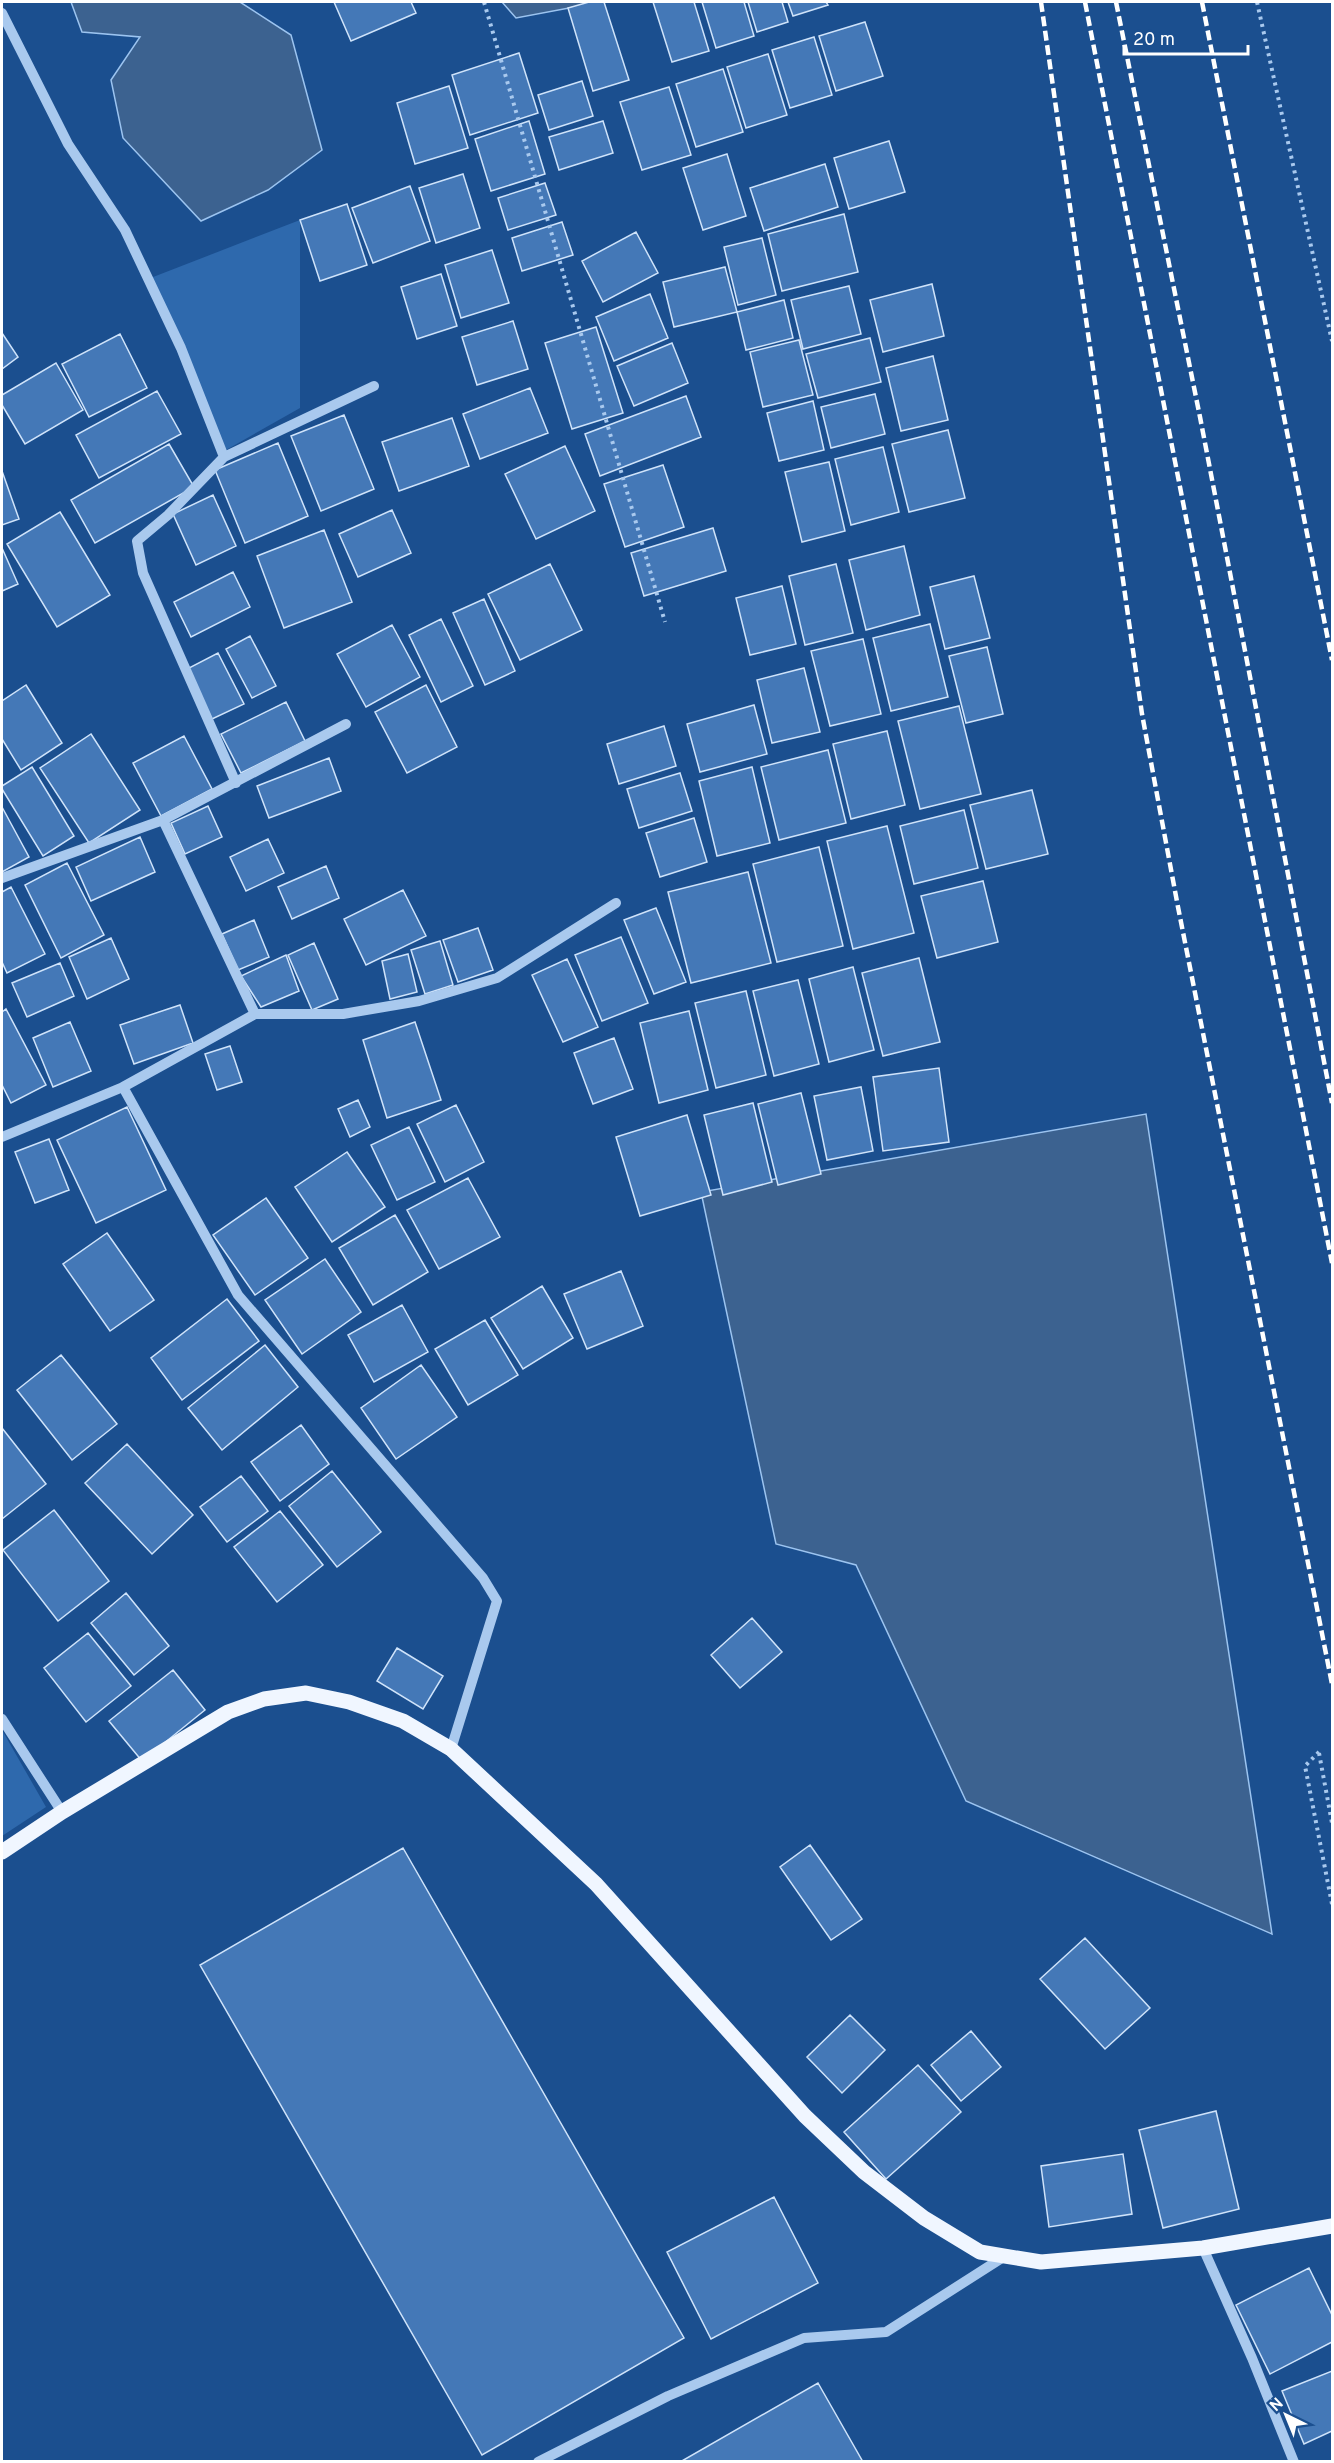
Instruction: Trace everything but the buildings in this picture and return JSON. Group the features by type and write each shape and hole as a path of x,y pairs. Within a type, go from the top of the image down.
{"main road":[{"path":"2,1852 62,1812 228,1712 264,1699 306,1693 349,1702 403,1721 451,1749 596,1884 805,2116 864,2172 924,2218 980,2252 1041,2262 1203,2248 1332,2226"}],"street":[{"path":"2,13 68,144 125,230 181,348 224,457"},
{"path":"236,783 143,573 137,541 168,515 224,457 374,386"},
{"path":"2,878 163,820 346,724"},
{"path":"163,820 255,1014"},
{"path":"2,1137 123,1087 255,1014 343,1014 419,1001 497,978 616,903"},
{"path":"123,1087 238,1294 483,1578 497,1601 451,1749"},
{"path":"2,1719 62,1812"},
{"path":"1203,2248 1252,2358 1294,2462"},
{"path":"538,2462 668,2396 804,2338 886,2332 1005,2256"}],"path":[{"path":"484,2 665,622"},
{"path":"1257,2 1332,341"},
{"path":"1332,1822 1319,1752 1305,1766 1332,1904"}],"shaded area":[{"path":"71,2 240,2 291,35 322,150 268,190 201,221 123,138 111,80 140,37 82,32"},
{"path":"502,2 601,2 516,18"},
{"path":"300,220 300,408 226,450 148,279"},
{"path":"1146,1114 1272,1934 966,1801 856,1565 776,1544 701,1192"},
{"path":"2,1730 46,1807 2,1836"}],"railway":[{"path":"1041,2 1142,714 1332,1684"},
{"path":"1085,2 1332,1263"},
{"path":"1116,2 1200,417 1332,1103"},
{"path":"1202,2 1332,660"}]}
